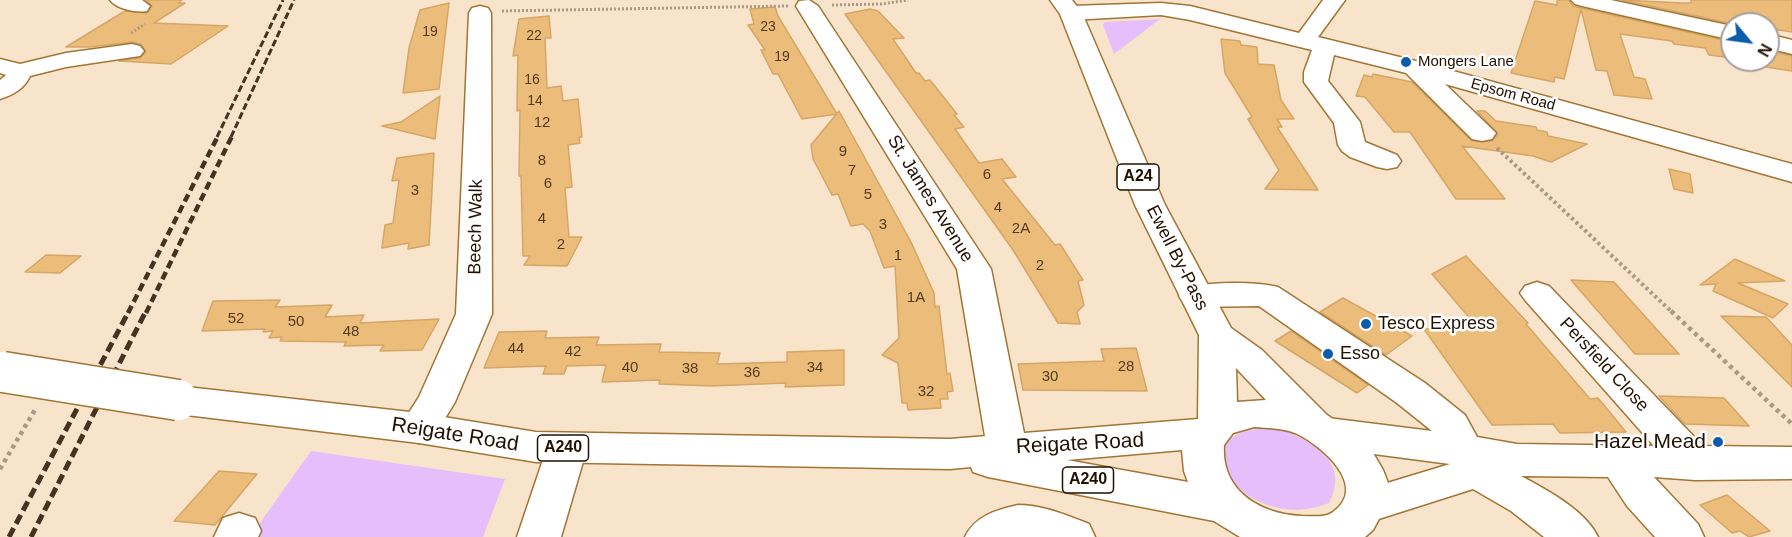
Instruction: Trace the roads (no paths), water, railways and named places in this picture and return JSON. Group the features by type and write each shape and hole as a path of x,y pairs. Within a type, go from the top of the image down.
{"main road":[{"name":"Epsom Road","path":"1138,0 1161,9"},
{"path":"1334,0 1314,44 1316,82 1347,122 1352,145 1360,151 1387,160"},
{"path":"1582,0 1720,30"},
{"name":"St. James Avenue","path":"807,6 974,269 1007,447"},
{"name":"Epsom Road","path":"1066,7 1161,9 1200,15 1415,69 1792,173"},
{"name":"Ewell By-Pass","path":"1066,7 1149,205 1217,335 1249,359 1355,458 1368,485 1362,520"},
{"name":"Beech Walk","path":"419,428 436,402 474,314 480,13"},
{"path":"0,91 17,79 10,69 132,51"},
{"path":"1415,69 1482,133"},
{"path":"1196,296 1266,295 1411,393 1451,425 1526,499 1576,537"},
{"name":"Persfield Close","path":"1559,306 1695,464"},
{"name":"Ewell By-Pass","path":"1217,335 1214,428 1202,448 1203,468 1238,520"},
{"name":"Reigate Road","path":"1,372 178,399 419,428 536,447 950,454 1007,447 1140,441 1214,428"},
{"name":"Ewell By-Pass","path":"1214,428 1254,413 1275,414 1322,429"},
{"path":"1322,429 1486,460 1695,464 1792,463"},
{"path":"539,537 567,448"},
{"name":"Reigate Road","path":"950,454 1238,520"},
{"path":"1238,520 1269,530 1300,535 1328,534 1346,528 1486,460"},
{"path":"1621,463 1642,494 1682,537"},
{"path":"987,537 997,529 1018,521 1072,537"}],"railway":[{"path":"217,137 283,0"},
{"path":"231,137 294,0"},
{"path":"128,313 218,136"},
{"path":"146,313 232,136"},
{"path":"9,537 129,311"},
{"path":"31,537 146,311"}],"place":[{"name":"Mongers Lane","path":"1406,62"},
{"name":"Tesco Express","path":"1366,324"},
{"name":"Esso","path":"1328,354"},
{"name":"Hazel Mead","path":"1718,442"}]}
